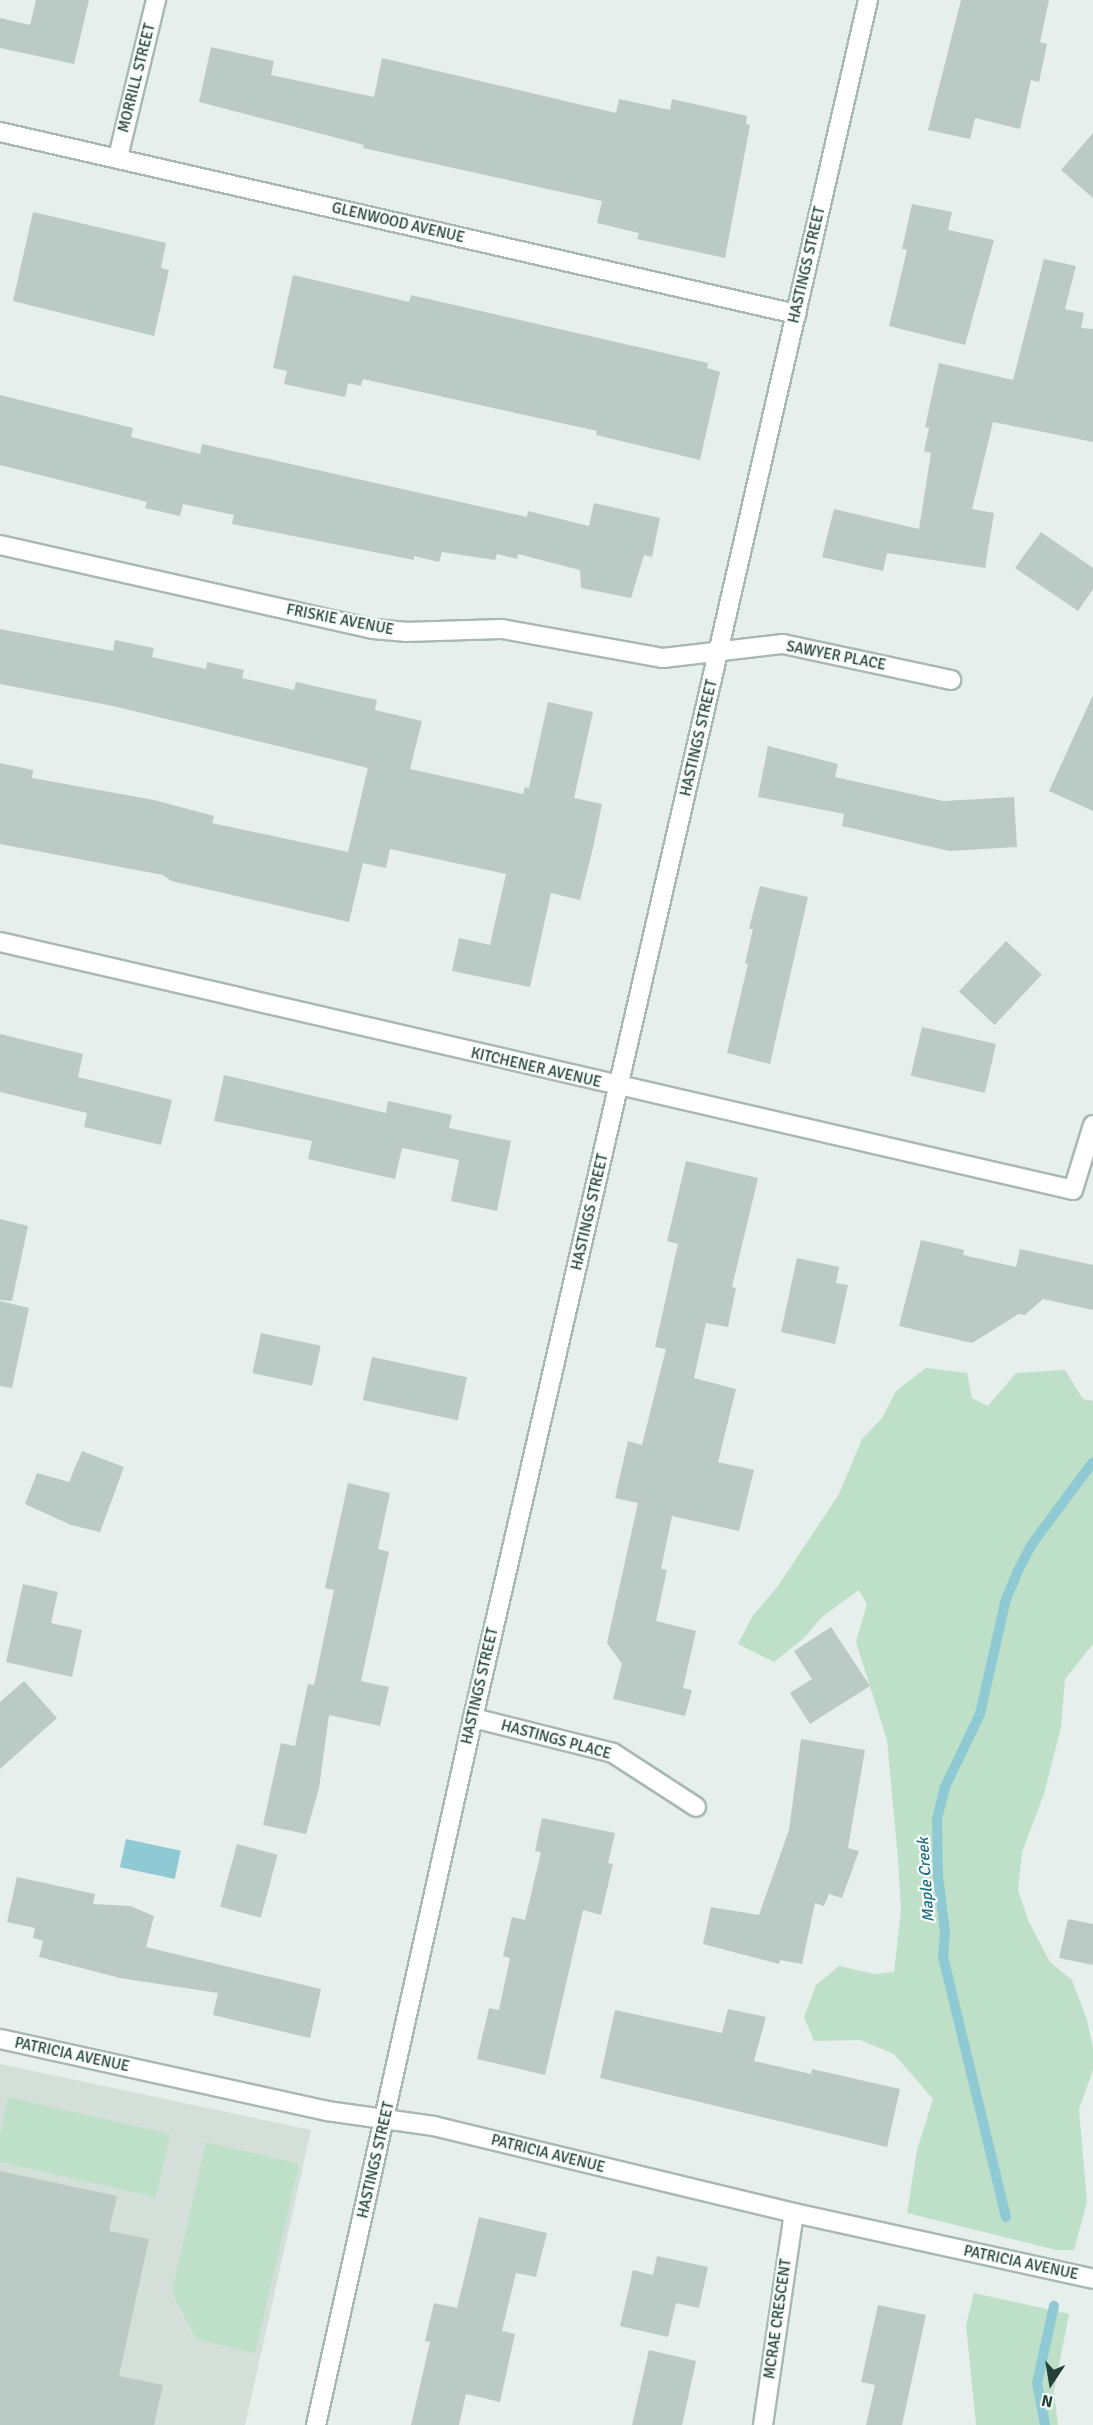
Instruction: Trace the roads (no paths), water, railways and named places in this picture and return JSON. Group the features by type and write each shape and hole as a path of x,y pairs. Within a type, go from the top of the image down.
{"street":[{"name":"MORRILL STREET","path":"118,157 156,0"},
{"name":"HASTINGS STREET","path":"316,2425 386,2119 472,1718 619,1087 867,0"},
{"name":"GLENWOOD AVENUE","path":"0,132 118,157 796,314"},
{"name":"FRISKIE AVENUE","path":"0,545 373,629 512,630 663,658 719,651"},
{"name":"SAWYER PLACE","path":"719,651 783,644 951,680"},
{"name":"KITCHENER AVENUE","path":"0,942 619,1087 1073,1190 1093,1125"},
{"name":"HASTINGS PLACE","path":"472,1718 613,1754 696,1807"},
{"name":"PATRICIA AVENUE","path":"0,2039 327,2110 434,2126 794,2213 1093,2279"},
{"name":"MCRAE CRESCENT","path":"763,2425 794,2213"}],"water":[{"path":"126,1839 181,1851 175,1879 120,1867"}],"waterway":[{"name":"Maple Creek","path":"1006,2217 943,1957 945,1933 938,1875 937,1819 945,1787 980,1714 1006,1599 1018,1571 1032,1544 1093,1462"},
{"name":"Maple Creek","path":"1045,2425 1037,2383 1054,2306"}]}
